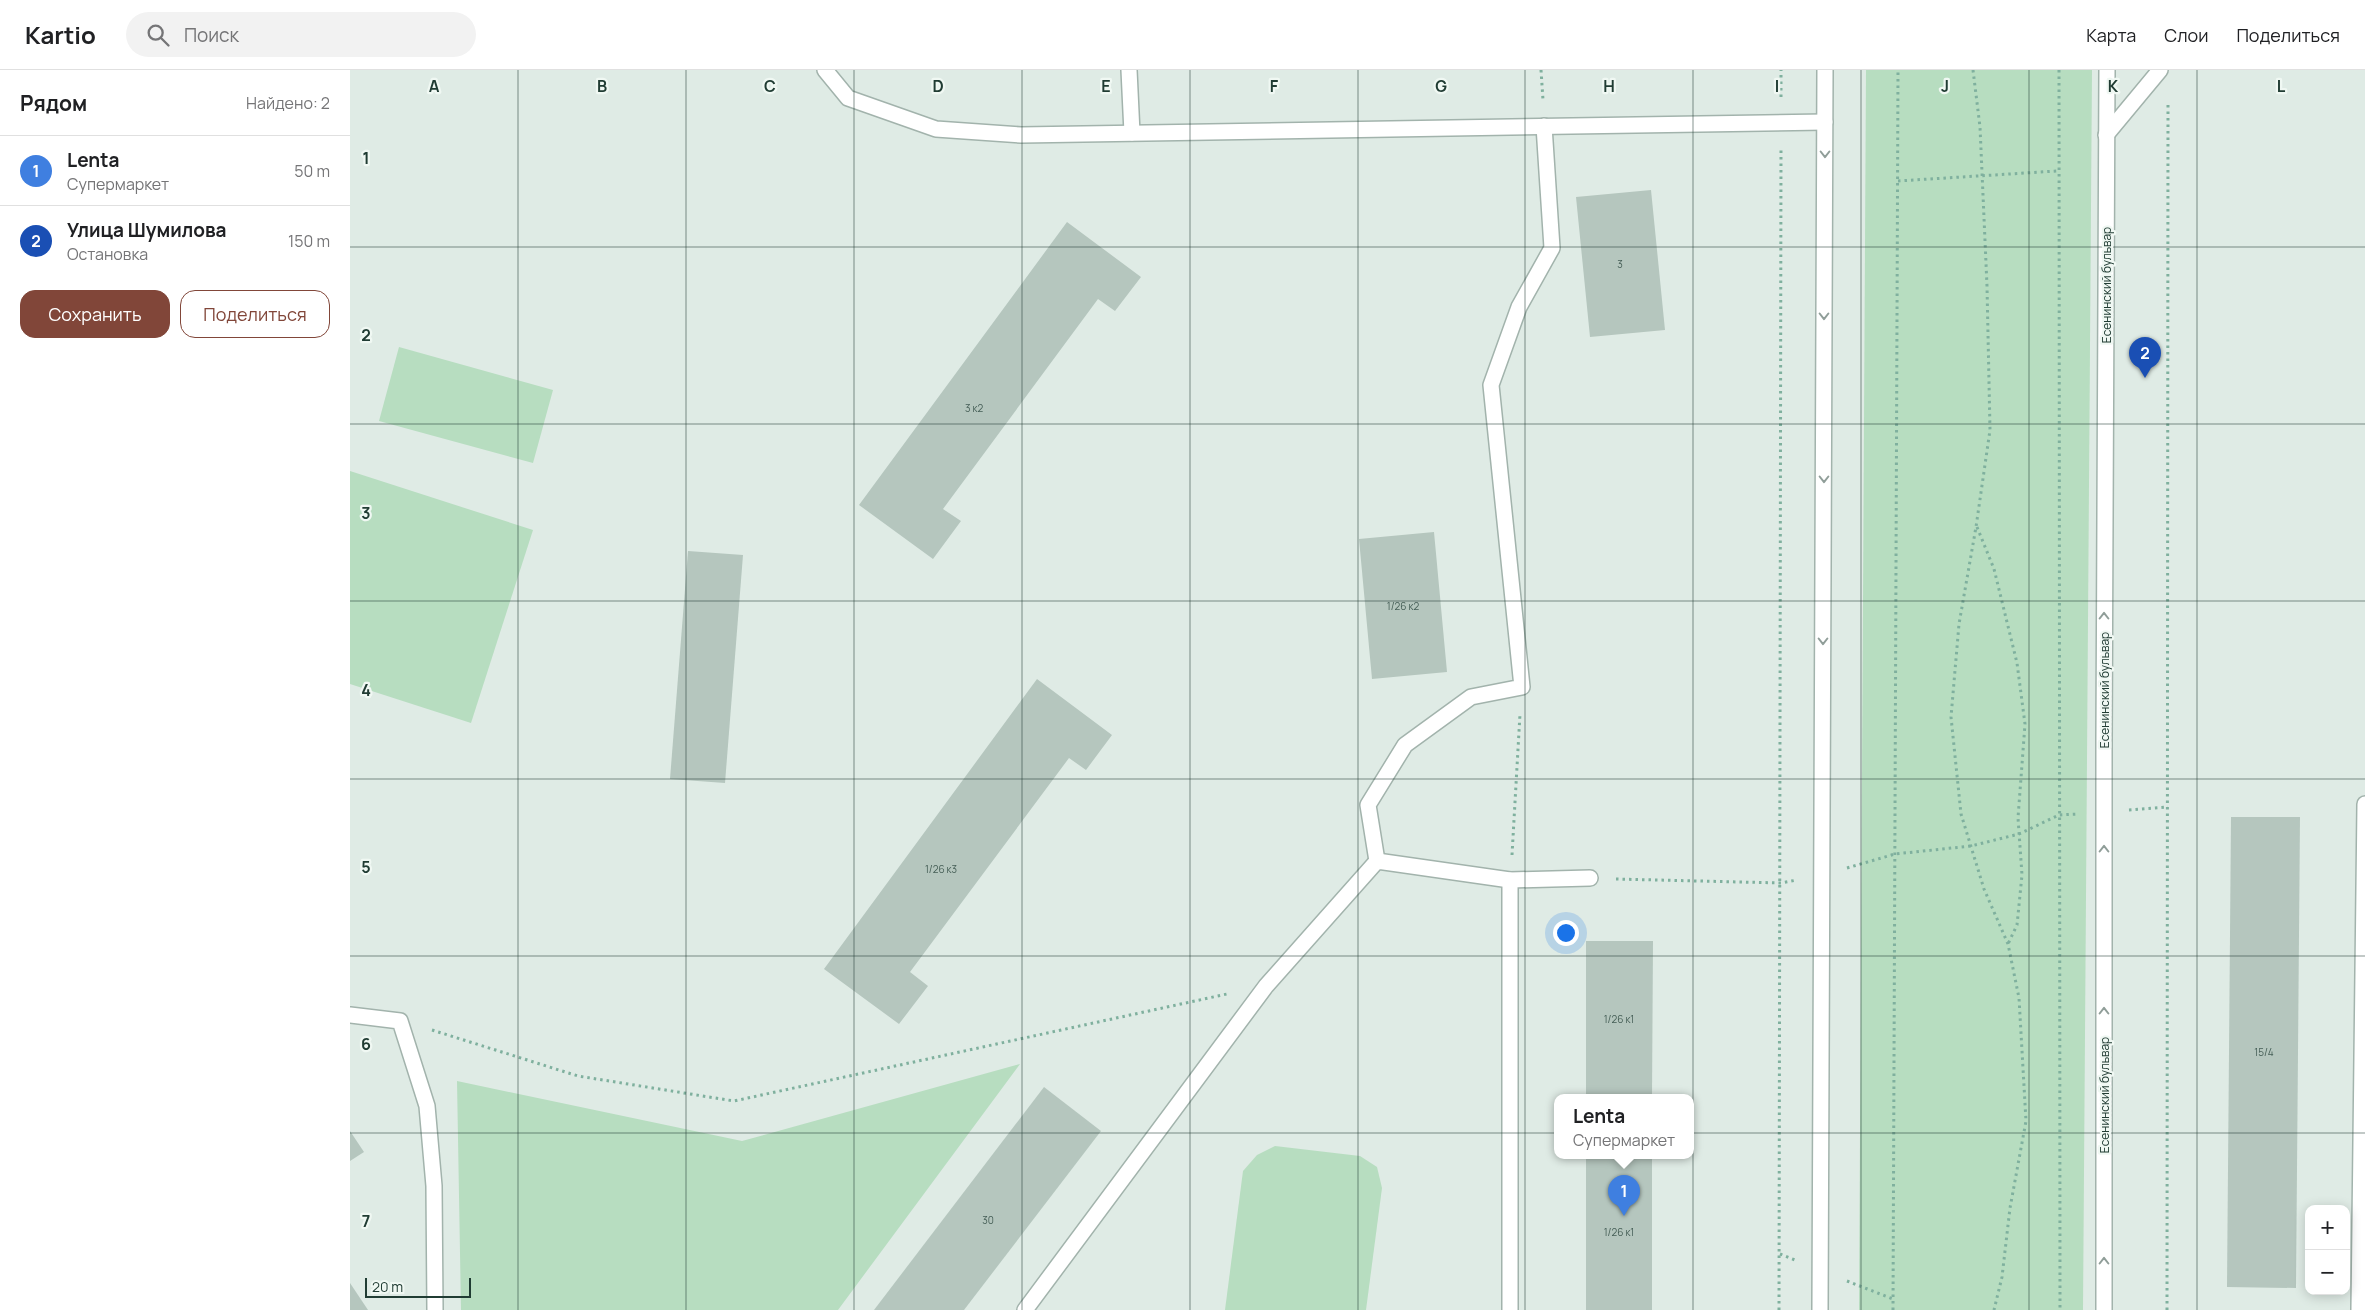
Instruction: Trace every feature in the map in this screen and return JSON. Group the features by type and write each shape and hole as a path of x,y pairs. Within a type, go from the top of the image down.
{"street":[{"path":"825,70 848,98 936,130 1021,135 1825,122"},
{"path":"1129,70 1132,133"},
{"path":"1820,1310 1825,70"},
{"name":"Есенинский бульвар","path":"2104,1310 2106,135 2108,70"},
{"path":"2106,135 2160,70"},
{"path":"1377,861 1368,805 1405,745 1471,696 1522,687 1491,384 1519,307 1552,248 1544,126"},
{"path":"2359,1310 2365,804"},
{"path":"1377,861 1510,880 1590,878"},
{"path":"1025,1310 1266,986 1377,861"},
{"path":"1510,880 1510,1310"},
{"path":"350,1015 400,1021 427,1106 434,1186 436,1310"}],"path":[{"path":"1780,1310 1781,70"},
{"path":"1893,1310 1898,70"},
{"path":"1973,70 1980,127 1987,286 1990,430 1959,624 1951,717 1962,814 1984,889 2008,944 2019,998 2026,1121 2010,1208 2002,1277 1994,1310"},
{"path":"2059,70 2060,1310"},
{"path":"2168,100 2168,1310"},
{"path":"1898,181 2058,171"},
{"path":"1976,526 1994,569 2017,663 2025,724 2018,818 2022,875 2017,925 2008,944"},
{"path":"1510,880 1522,687"},
{"path":"1590,878 1781,883 1895,854 1971,846 2019,834 2059,816"},
{"path":"400,1021 578,1076 734,1101 1266,986"}],"green space":[{"path":"1866,70 2092,70 2083,1310 1859,1310"},
{"path":"399,347 553,390 533,463 379,421"},
{"path":"350,471 533,530 471,723 350,684"},
{"path":"1020,1064 838,1310 461,1310 457,1081 742,1141"},
{"path":"1275,1146 1360,1156 1377,1167 1382,1188 1366,1310 1225,1310 1243,1171 1257,1155"}],"building":[{"path":"1651,190 1665,330 1590,337 1576,197"},
{"path":"1067,222 1141,277 1115,311 1098,299 943,509 961,521 933,559 859,505"},
{"path":"1434,532 1447,672 1372,679 1359,539"},
{"path":"688,551 743,555 725,783 670,779"},
{"path":"1037,679 1112,735 1086,770 1069,758 910,972 928,986 899,1024 824,969"},
{"path":"2231,817 2300,817 2296,1288 2227,1287"},
{"path":"1586,941 1653,941 1652,1094 1586,1094"},
{"path":"1044,1087 1101,1131 964,1310 874,1310"},
{"path":"350,1131 364,1152 350,1161"},
{"path":"1586,1159 1652,1159 1652,1310 1586,1310"},
{"path":"350,1283 368,1310 350,1310"}],"place":[{"name":"Улица Шумилова","path":"2145,378"},
{"name":"Lenta","path":"1624,1216"}]}
